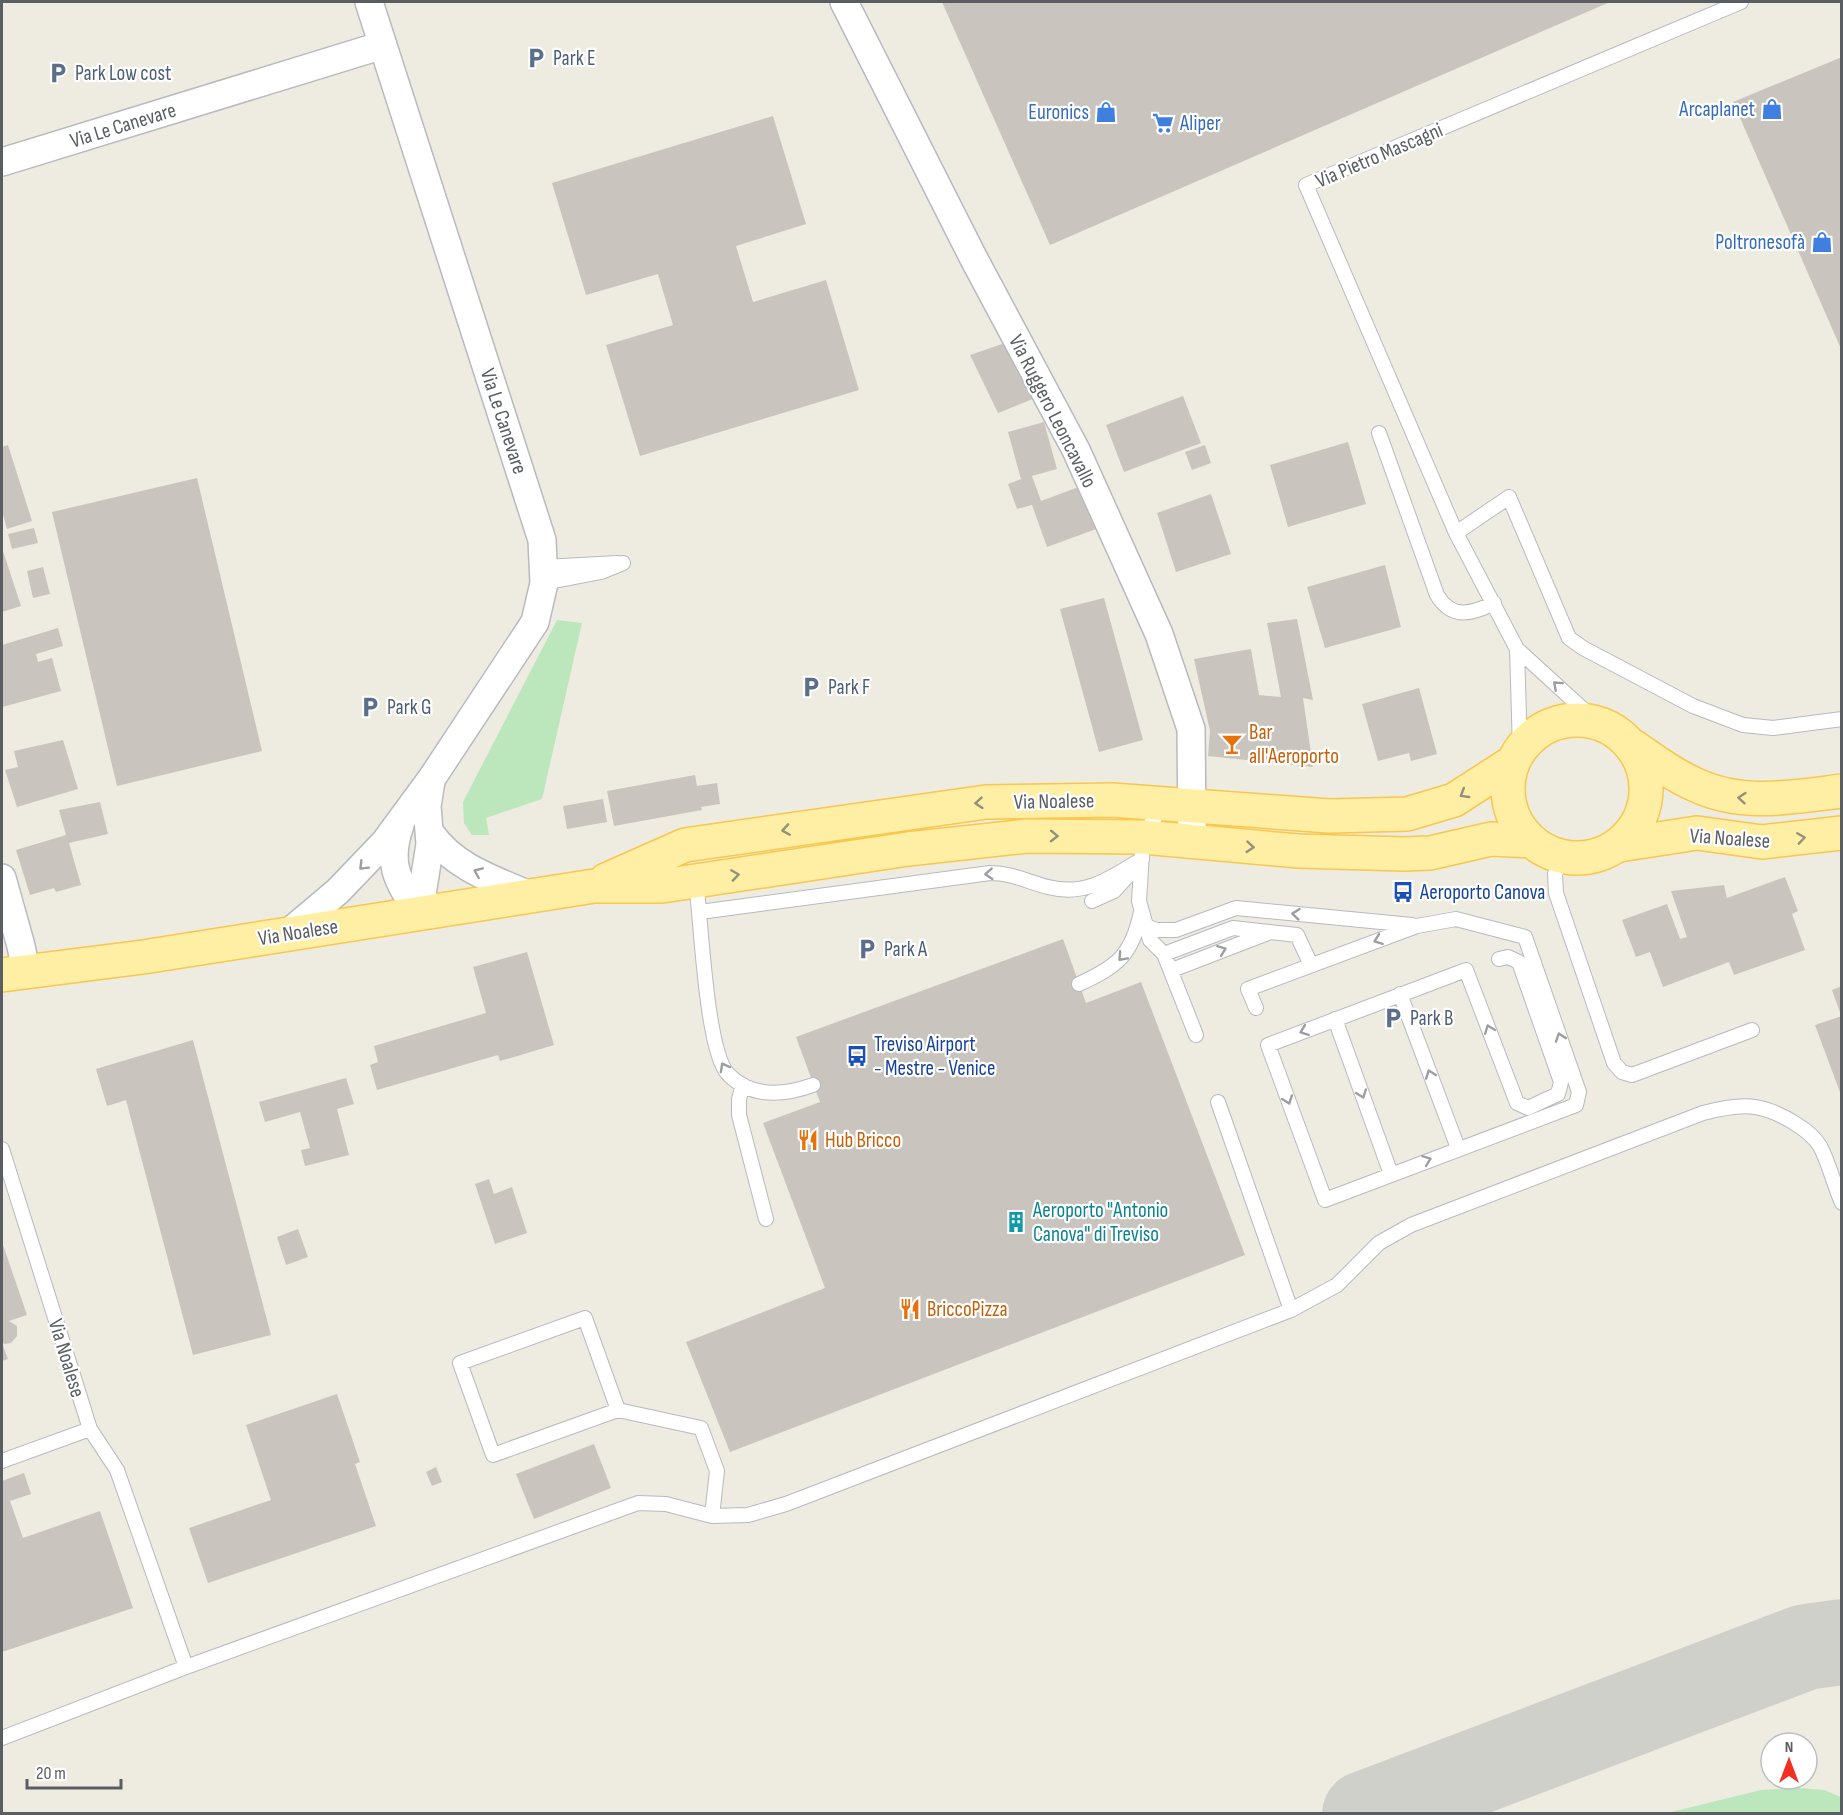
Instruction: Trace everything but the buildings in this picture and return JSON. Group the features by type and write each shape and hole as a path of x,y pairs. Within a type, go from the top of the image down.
{"main road":[{"path":"1562,721 1597,722 1617,731 1633,746 1644,766 1647,787 1644,809 1634,829 1619,845 1601,854 1582,858 1562,857 1531,841 1518,825 1510,805 1508,784 1516,756 1531,736 1545,726 1562,721"},
{"name":"Via Noalese","path":"1633,746 1695,785 1725,796 1753,799 1842,791"},
{"name":"Via Noalese","path":"594,886 685,845 852,819 986,802 1065,799 1178,804 1329,816 1407,814 1454,801 1516,756"},
{"name":"Via Noalese","path":"1619,845 1697,833 1762,842 1842,833"},
{"name":"Via Noalese","path":"14,973 143,957 594,886 662,886 698,896 993,838 1049,835 1143,848 1192,841 1298,851 1404,854 1437,852 1491,838 1531,841"}],"street":[{"name":"Via Le Canevare","path":"287,934 338,891 378,850 432,778 535,622 544,575 538,528 369,2"},
{"name":"Via Ruggero Leoncavallo","path":"844,2 974,259 1076,450 1159,634 1191,729 1178,804 1192,841"},
{"name":"Via Le Canevare","path":"2,162 383,45"},
{"name":"Via Le Canevare","path":"420,913 431,834 427,806 432,778"},
{"name":"Via Le Canevare","path":"401,821 395,841 394,868 401,886 420,913"},
{"path":"431,834 449,855 468,868 532,896"},
{"path":"2,878 21,946 14,973"}],"lane":[{"name":"Via Pietro Mascagni","path":"1597,722 1517,649 1456,533 1306,185 1741,2"},
{"path":"1379,433 1437,595 1444,606 1457,613 1474,613 1494,603"},
{"path":"1456,533 1509,497 1569,638 1582,648 1693,706 1743,725 1773,728 1842,719"},
{"name":"Via Pietro Mascagni","path":"1516,756 1517,649"},
{"path":"1092,901 1114,891 1143,848 1178,804"},
{"path":"813,1085 778,1094 743,1085 728,1075 717,1050 698,896 990,873 1011,874 1049,888 1084,890 1098,886 1143,848"},
{"path":"1143,848 1139,891 1145,926 1150,940 1164,954 1172,970 1196,1035"},
{"path":"1562,857 1555,880 1559,905 1614,1063 1622,1072 1632,1075 1752,1030"},
{"path":"1145,926 1157,930 1176,930 1236,908 1417,926"},
{"path":"1079,984 1119,962 1136,936 1141,910"},
{"path":"1256,1008 1248,989 1417,926 1456,919 1525,937 1580,1099 1570,1110 1458,1148 1325,1200 1268,1045 1466,970 1517,1103 1528,1108 1558,1094 1562,1082 1519,962 1508,957 1499,959"},
{"path":"1164,954 1233,928 1297,935 1311,965"},
{"path":"1172,970 1272,932"},
{"path":"1400,994 1458,1148"},
{"path":"1335,1019 1391,1174"},
{"path":"743,1085 739,1099 739,1115 766,1219"},
{"path":"1218,1102 1291,1310"},
{"path":"2,1738 186,1667 638,1503 666,1504 712,1516 748,1515 786,1504 1291,1310 1337,1285 1379,1243 1411,1225 1703,1113 1724,1108 1750,1106 1776,1111 1801,1127 1819,1144 1842,1203"},
{"name":"Via Noalese","path":"2,1149 90,1429 117,1470 186,1667"},
{"path":"618,1410 585,1318 460,1363 493,1455 618,1410 701,1428 717,1471 712,1516"},
{"path":"2,1461 90,1429"}],"green space":[{"path":"557,620 582,623 542,799 486,818 489,835 472,835 464,823 463,802"},
{"path":"1759,1790 1819,1790 1841,1797 1841,1813 1667,1813"}],"taxiway":[{"path":"1365,1814 1806,1647 1842,1642"}],"place":[{"name":"Park E","path":"536,58"},
{"name":"Park Low cost","path":"58,73"},
{"name":"Arcaplanet","path":"1772,109"},
{"name":"Euronics","path":"1106,112"},
{"name":"Aliper","path":"1163,123"},
{"name":"Poltronesofà","path":"1822,242"},
{"name":"Park F","path":"811,687"},
{"name":"Park G","path":"370,707"},
{"name":"Bar all'Aeroporto","path":"1232,744"},
{"name":"Aeroporto Canova","path":"1403,892"},
{"name":"Park A","path":"867,949"},
{"name":"Park B","path":"1393,1018"},
{"name":"Treviso Airport - Mestre - Venice","path":"857,1056"},
{"name":"Hub Bricco","path":"808,1140"},
{"name":"Aeroporto \"Antonio Canova\" di Treviso","path":"1016,1222"},
{"name":"BriccoPizza","path":"910,1309"}]}
